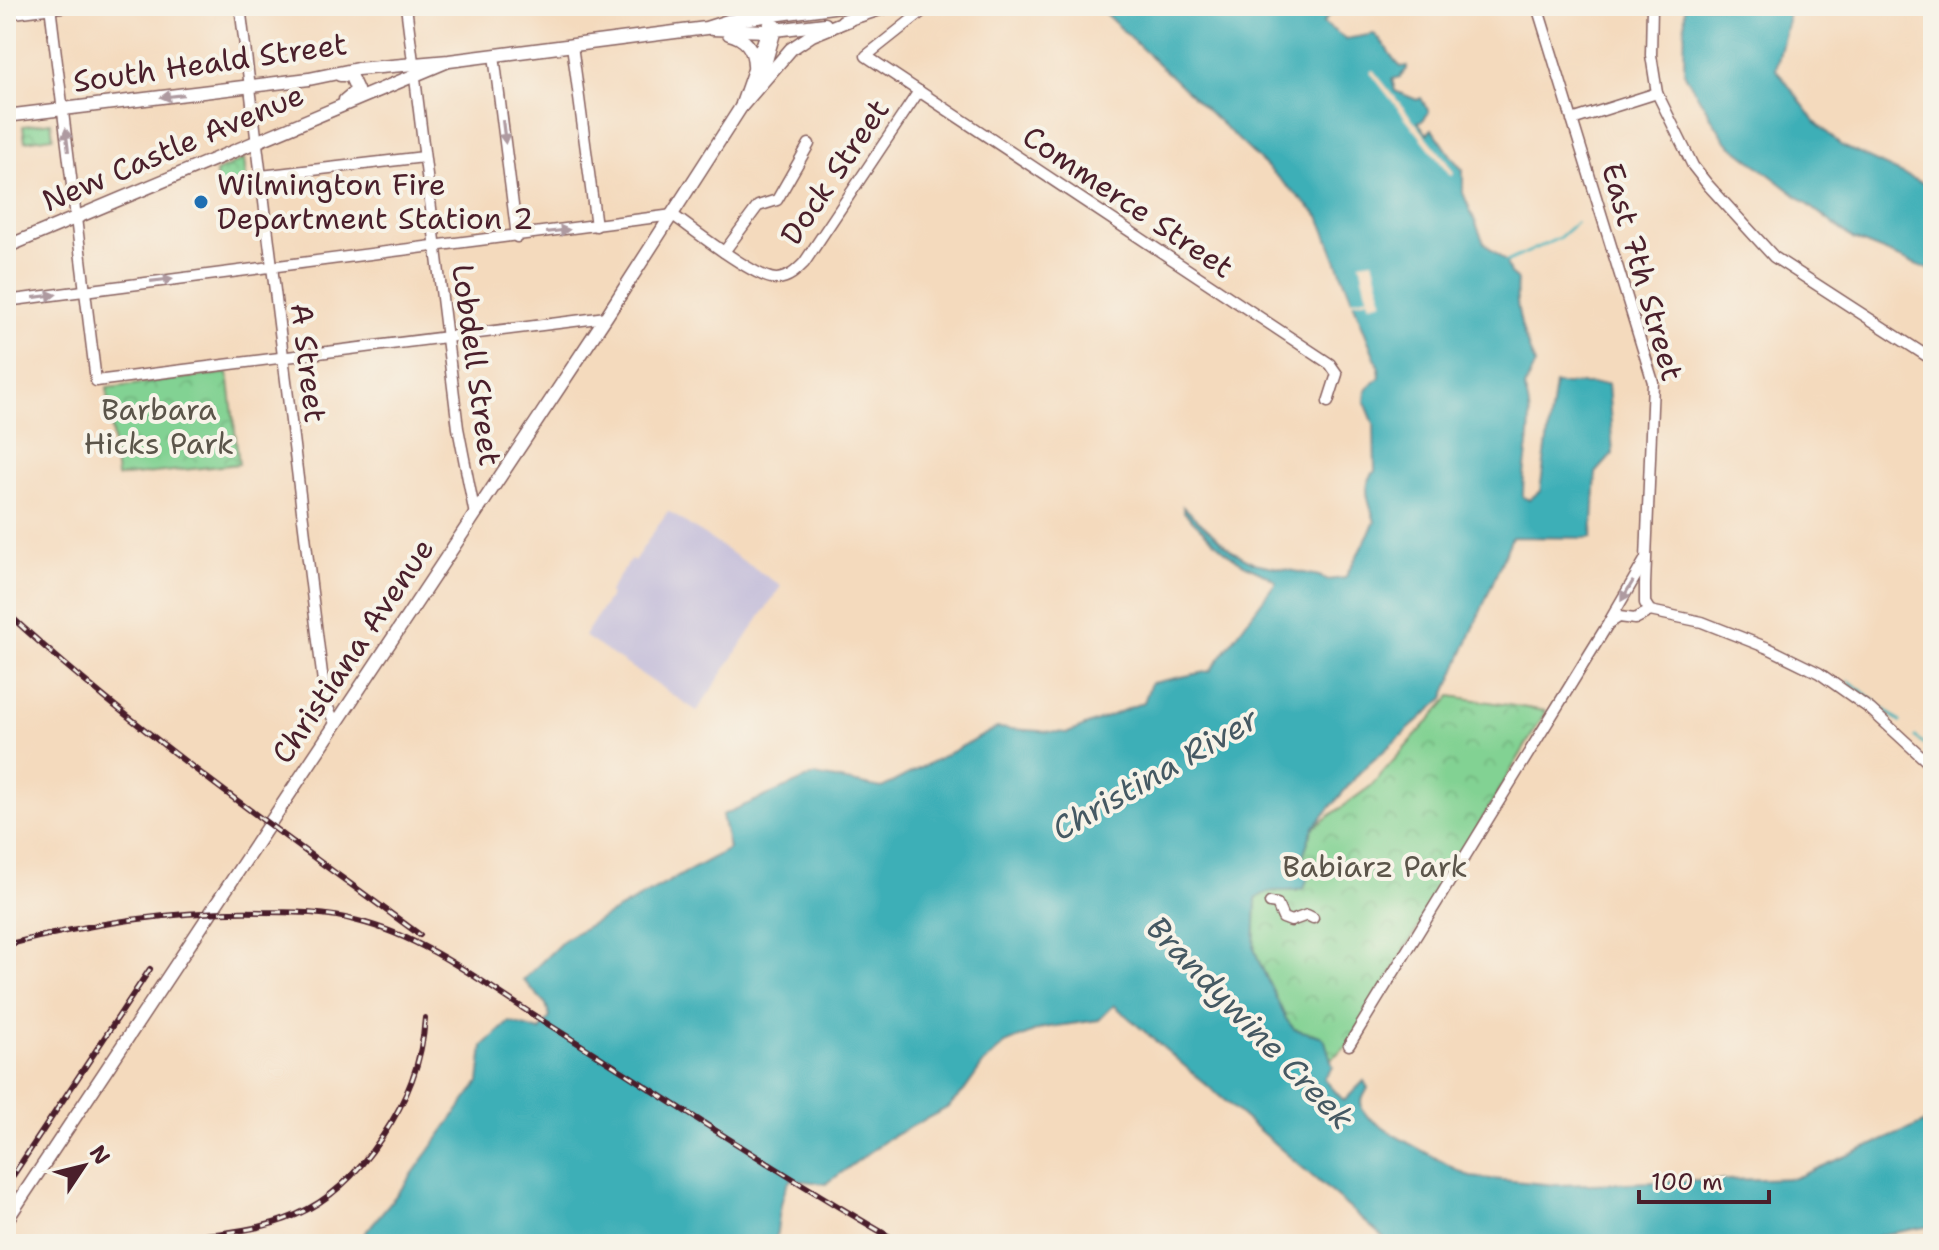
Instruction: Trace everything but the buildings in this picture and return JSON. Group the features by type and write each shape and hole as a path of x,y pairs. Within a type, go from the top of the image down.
{"main road":[{"name":"South Heald Street","path":"706,28 728,21 840,6"},
{"name":"South Heald Street","path":"6,116 413,62 449,61 706,28 772,31 849,20 889,6"},
{"name":"Christiana Avenue","path":"6,1221 606,317 741,107 757,91 774,14"},
{"path":"757,91 801,41 849,20"},
{"path":"706,28 743,40 754,55 754,73"},
{"name":"Christiana Avenue","path":"741,107 772,31"},
{"name":"New Castle Avenue","path":"6,247 333,109 415,78 449,61"},
{"path":"333,109 357,90 350,75 336,74"}],"street":[{"path":"6,14 69,6"},
{"name":"A Street","path":"240,6 323,682 328,708 336,725"},
{"path":"406,6 413,62"},
{"name":"Commerce Street","path":"929,6 866,56 1330,364 1337,374 1328,402"},
{"name":"East 7th Street","path":"1537,6 1653,382 1645,603 1650,611"},
{"path":"1652,6 1651,55 1657,93 1693,166 1765,250 1933,360"},
{"path":"50,7 96,381 606,317"},
{"path":"572,45 596,226"},
{"path":"494,55 517,237"},
{"name":"Lobdell Street","path":"415,78 460,443 475,515"},
{"name":"Dock Street","path":"724,252 769,279 789,277 804,263 919,91"},
{"path":"1572,120 1657,93"},
{"path":"6,301 673,215 724,252 758,206 777,200 809,144"},
{"path":"261,176 424,157"},
{"name":"East 7th Street","path":"1349,1045 1646,559"},
{"path":"1608,624 1619,617 1635,619 1650,611 1702,622 1768,648 1819,673 1870,709 1933,767"},
{"path":"1270,903 1277,904 1283,918 1291,921 1307,915 1313,918"}],"shaded area":[{"path":"668,511 781,586 697,711 584,636 611,595 608,593"}],"green space":[{"path":"51,122 53,137 25,141 23,126"},
{"path":"244,159 248,193 231,194 229,188 217,188 216,172"},
{"name":"Barbara Hicks Park","path":"228,373 239,464 117,477 107,388"},
{"name":"Babiarz Park","path":"1451,696 1546,711 1349,1045 1329,1060 1320,1036 1294,1029 1286,1019 1260,964 1254,948 1256,899 1267,891 1297,891 1308,877 1303,855 1313,828 1371,786"}],"water":[{"path":"1097,6 1337,6 1323,23 1346,39 1374,34 1401,67 1407,66 1400,77 1392,79 1395,91 1417,100 1421,98 1429,112 1418,122 1427,134 1432,129 1463,170 1463,193 1484,243 1506,262 1510,274 1517,280 1521,323 1535,364 1524,388 1530,428 1523,497 1529,500 1540,491 1555,384 1608,384 1613,454 1596,473 1592,538 1512,537 1444,698 1360,772 1313,828 1303,855 1308,877 1304,888 1269,892 1256,899 1254,948 1260,964 1286,1019 1294,1029 1320,1036 1325,1041 1333,1067 1324,1079 1344,1101 1364,1081 1368,1088 1361,1101 1368,1117 1392,1134 1470,1177 1557,1185 1795,1178 1933,1119 1933,1226 1881,1235 1859,1244 1391,1244 1114,1005 1099,1020 1043,1028 1005,1044 984,1063 947,1108 889,1138 826,1184 791,1179 782,1202 775,1244 356,1244 403,1187 479,1082 483,1046 509,1022 540,1031 550,1017 546,1004 523,980 566,938 729,849 722,815 815,775 882,788 997,728 1068,733 1144,702 1151,683 1210,671 1276,582 1230,555 1184,512 1183,507 1232,551 1254,563 1327,580 1345,578 1375,522 1367,490 1375,471 1374,424 1365,402 1366,390 1380,377 1319,216"},
{"path":"1685,6 1785,6 1788,20 1776,69 1816,122 1840,145 1933,188 1933,271 1853,239 1726,141 1684,73"}],"pier":[{"path":"1373,70 1444,158 1454,173 1451,176 1370,72"},
{"path":"1373,260 1383,301 1370,304 1368,299 1349,303 1368,296 1360,262"}],"waterway":[{"path":"1506,262 1559,238 1576,223"},
{"path":"1849,681 1900,722"},
{"path":"1916,737 1933,753"}],"railway":[{"path":"6,612 157,739 420,935"},
{"path":"6,945 101,924 197,913 310,913 346,918 383,929 431,950 766,1162 902,1244"},
{"path":"6,1186 150,969"},
{"path":"84,1244 245,1230 296,1215 319,1202 341,1186 362,1164 391,1123 417,1066 425,1018"}],"place":[{"name":"Wilmington Fire Department Station 2","path":"201,202"}],"water label":[{"name":"Christina River","path":"1155,774"},
{"name":"Brandywine Creek","path":"1250,1023"}]}
